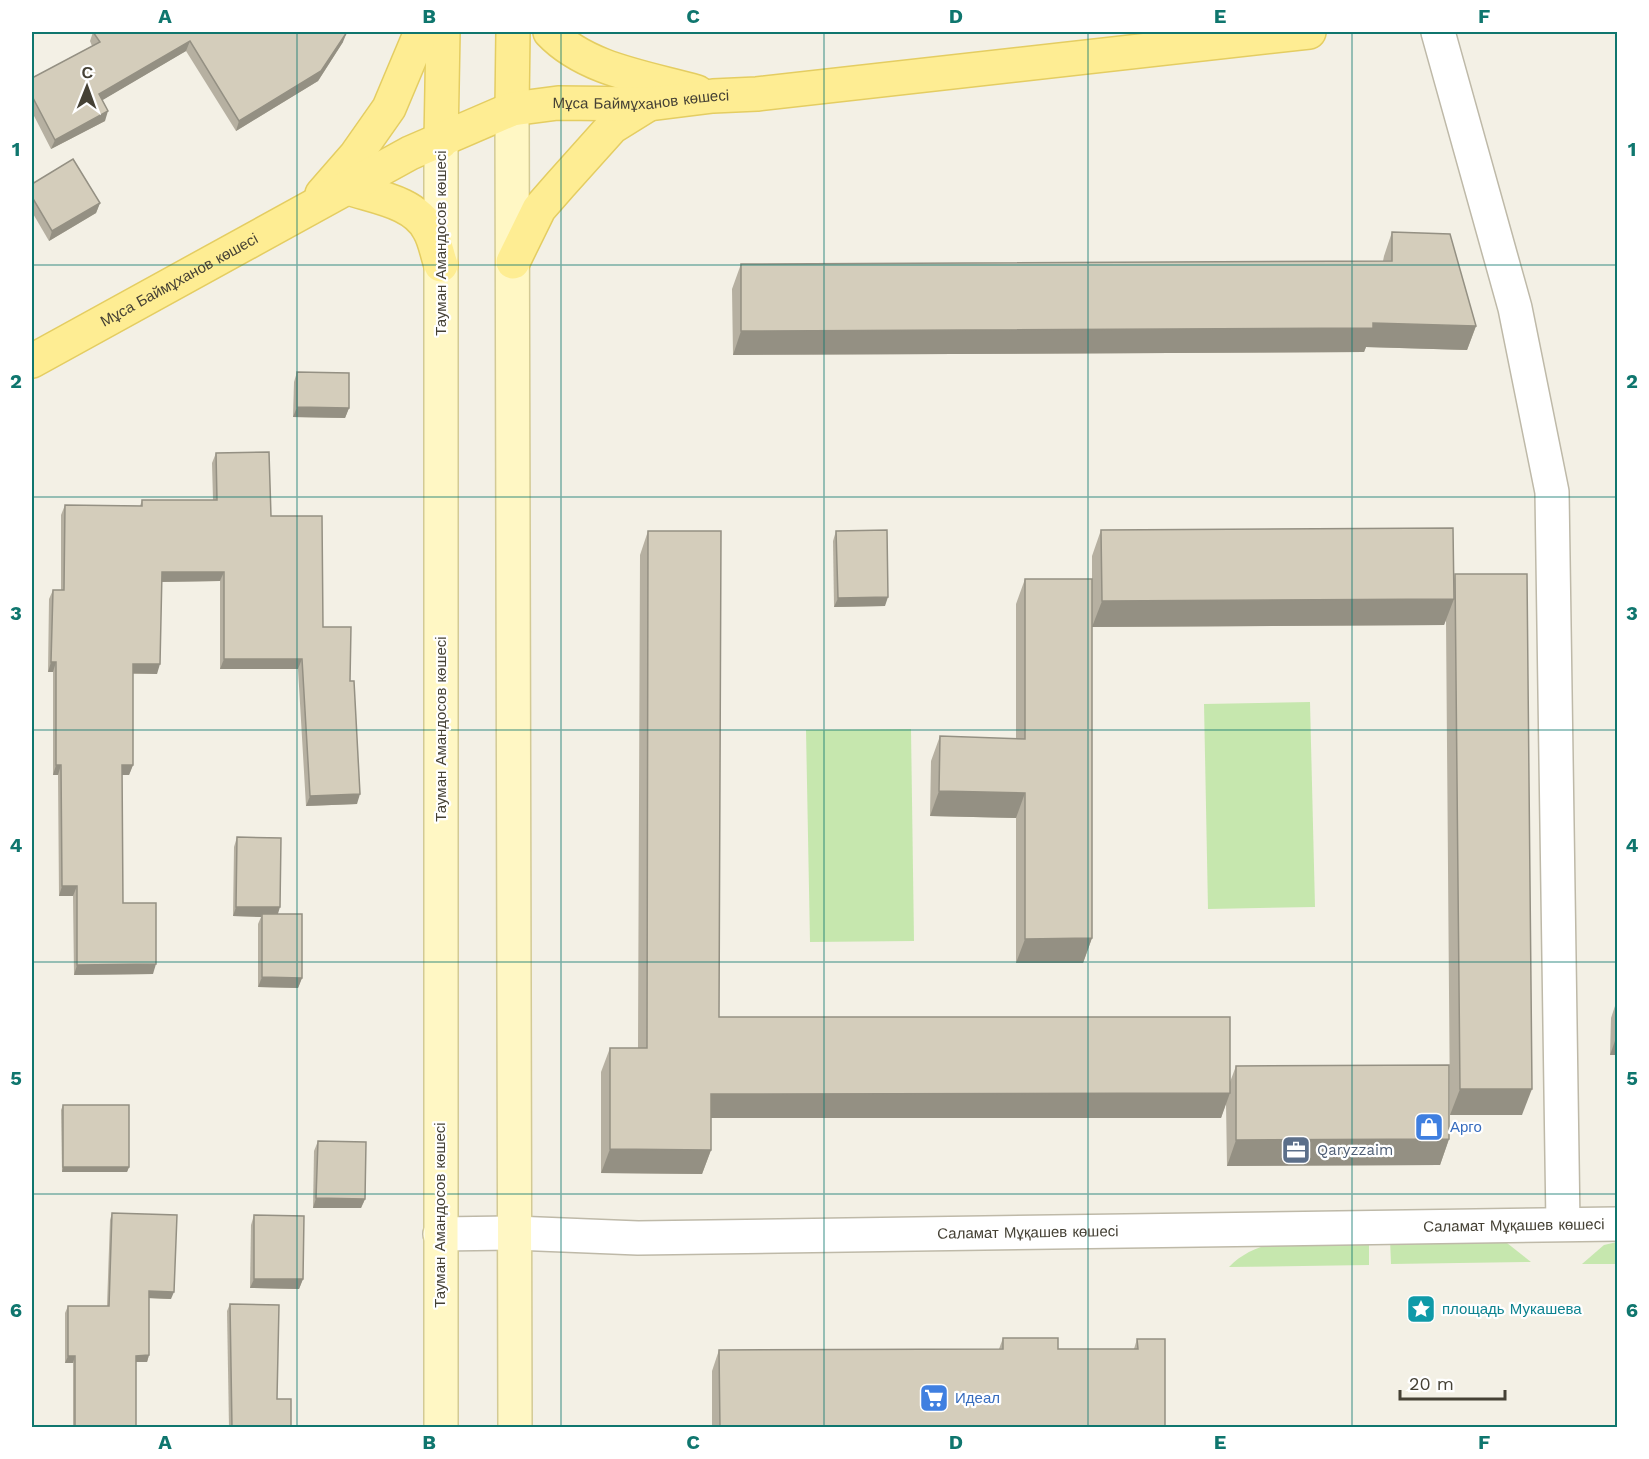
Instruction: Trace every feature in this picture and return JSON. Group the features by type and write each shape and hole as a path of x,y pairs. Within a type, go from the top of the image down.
{"main road":[{"path":"309,208 356,155 389,108 421,32"},
{"name":"Тауман Амандосов көшесі","path":"441,1428 441,142 443,32"},
{"path":"513,32 515,1428"},
{"path":"550,32 582,56 618,70 713,96"},
{"name":"Мұса Баймұханов көшесі","path":"34,354 348,189 410,153 441,142 512,109 558,103 649,104 713,96 757,94 1309,32"},
{"path":"513,262 539,209 612,127 649,104"},
{"path":"348,189 402,205 418,217 429,229 441,265"}],"street":[{"path":"1438,32 1515,308 1552,492 1563,1224"},
{"name":"Саламат Мұқашев көшесі","path":"440,1234 514,1233 639,1238 1617,1224"}],"green space":[{"path":"1310,702 1315,907 1208,909 1204,704"},
{"path":"911,729 914,941 810,942 806,730"},
{"path":"1489,1237 1507,1243 1531,1262 1391,1264 1390,1239"},
{"path":"1313,1239 1369,1240 1369,1265 1229,1267 1243,1256 1276,1243"},
{"path":"1617,1242 1617,1264 1582,1264 1604,1245"}],"building":[{"path":"93,32 347,32 321,71 239,121 190,41 99,94 108,111 55,140 32,96 32,78 100,42"},
{"path":"73,159 100,203 52,231 32,197 32,184"},
{"path":"1392,232 1450,234 1476,326 1373,323 1373,328 741,331 741,264 1392,261"},
{"path":"297,372 349,373 349,408 297,407"},
{"path":"269,452 271,516 322,516 323,627 351,627 350,681 354,681 360,794 310,796 302,659 224,659 224,572 162,572 160,664 133,664 133,765 122,765 123,903 156,903 156,964 77,965 77,886 62,886 61,765 56,765 56,662 51,662 53,590 64,590 65,505 142,506 142,500 217,500 216,453"},
{"path":"1453,528 1454,599 1102,601 1101,530"},
{"path":"887,530 888,597 838,598 836,531"},
{"path":"648,531 721,531 719,1017 1230,1017 1230,1093 711,1094 711,1150 610,1149 610,1048 647,1048"},
{"path":"1455,574 1527,574 1532,1089 1460,1089"},
{"path":"1025,579 1092,579 1092,938 1025,939 1025,793 939,791 940,736 1025,739"},
{"path":"237,837 281,838 280,907 236,907"},
{"path":"262,914 302,914 302,978 262,977"},
{"path":"1449,1065 1449,1139 1236,1140 1236,1066"},
{"path":"63,1105 129,1105 129,1167 63,1167"},
{"path":"318,1141 366,1142 365,1199 316,1198"},
{"path":"112,1213 177,1215 174,1292 149,1291 149,1355 136,1356 136,1428 75,1428 75,1356 68,1356 68,1306 109,1306"},
{"path":"254,1215 304,1216 303,1279 254,1279"},
{"path":"230,1304 279,1305 277,1399 291,1399 291,1428 232,1428"},
{"name":"Идеал","path":"1003,1338 1058,1338 1058,1349 1138,1349 1137,1339 1165,1339 1165,1428 720,1428 719,1350 1003,1349"},
{"path":"1371,1427 1444,1428 1371,1428"}],"place":[{"name":"Арго","path":"1429,1127"},
{"name":"Qaryzzaim","path":"1296,1150"},
{"name":"площадь Мукашева","path":"1421,1309"},
{"name":"Идеал","path":"934,1398"}]}
